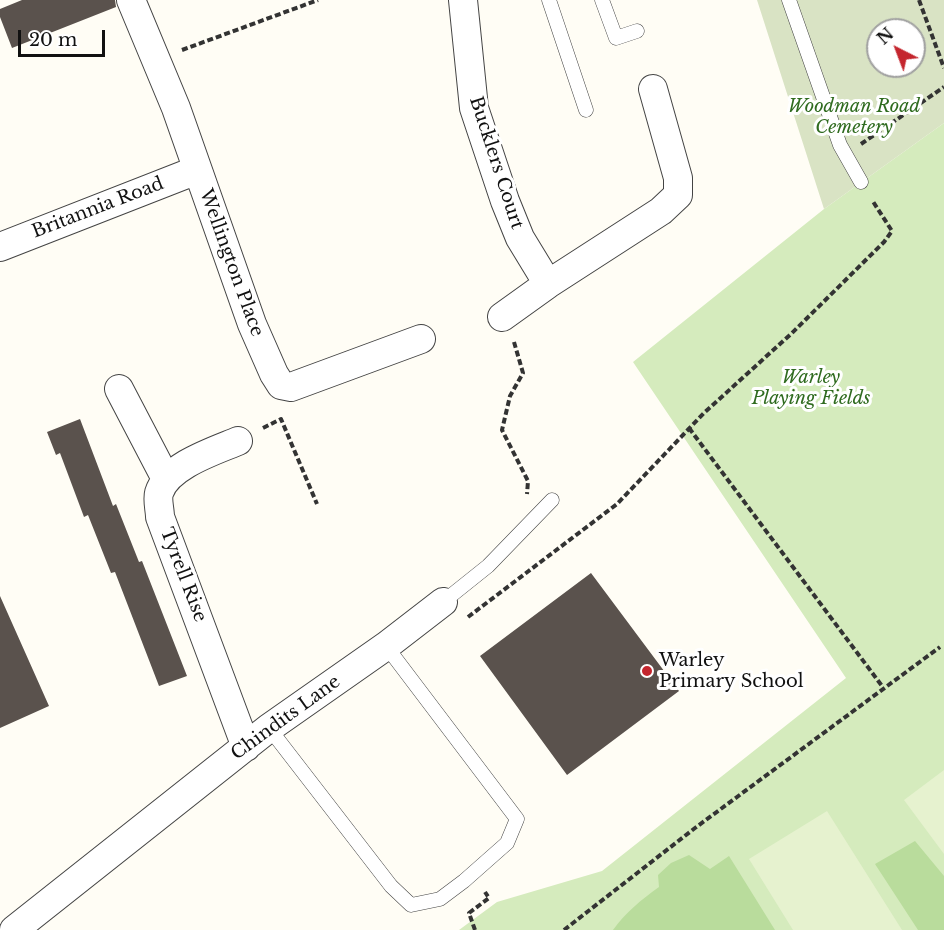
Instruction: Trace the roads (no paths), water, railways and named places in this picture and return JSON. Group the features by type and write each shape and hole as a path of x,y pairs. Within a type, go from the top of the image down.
{"street":[{"name":"Wellington Place","path":"131,0 176,108 252,324 281,385 291,387 421,339"},
{"name":"Bucklers Court","path":"463,0 474,108 520,238 548,284"},
{"path":"502,317 548,284 661,211 678,195 678,178 653,89"},
{"name":"Britannia Road","path":"0,247 196,170"},
{"path":"119,389 166,479 190,462 238,441"},
{"name":"Tyrell Rise","path":"166,479 159,495 160,517 246,747"},
{"name":"Chindits Lane","path":"14,930 269,728 386,646 443,602"}],"lane":[{"path":"549,0 586,110"},
{"path":"602,0 616,38 637,30"},
{"path":"789,0 840,145 861,182"},
{"name":"Chindits Lane","path":"443,602 488,566 552,500"},
{"path":"269,728 391,886 411,905 440,899 507,843 517,819 386,646"}],"place":[{"name":"Warley Primary School","path":"647,671"}],"park label":[{"name":"Woodman Road Cemetery","path":"854,117"},
{"name":"Warley Playing Fields","path":"811,388"}]}
